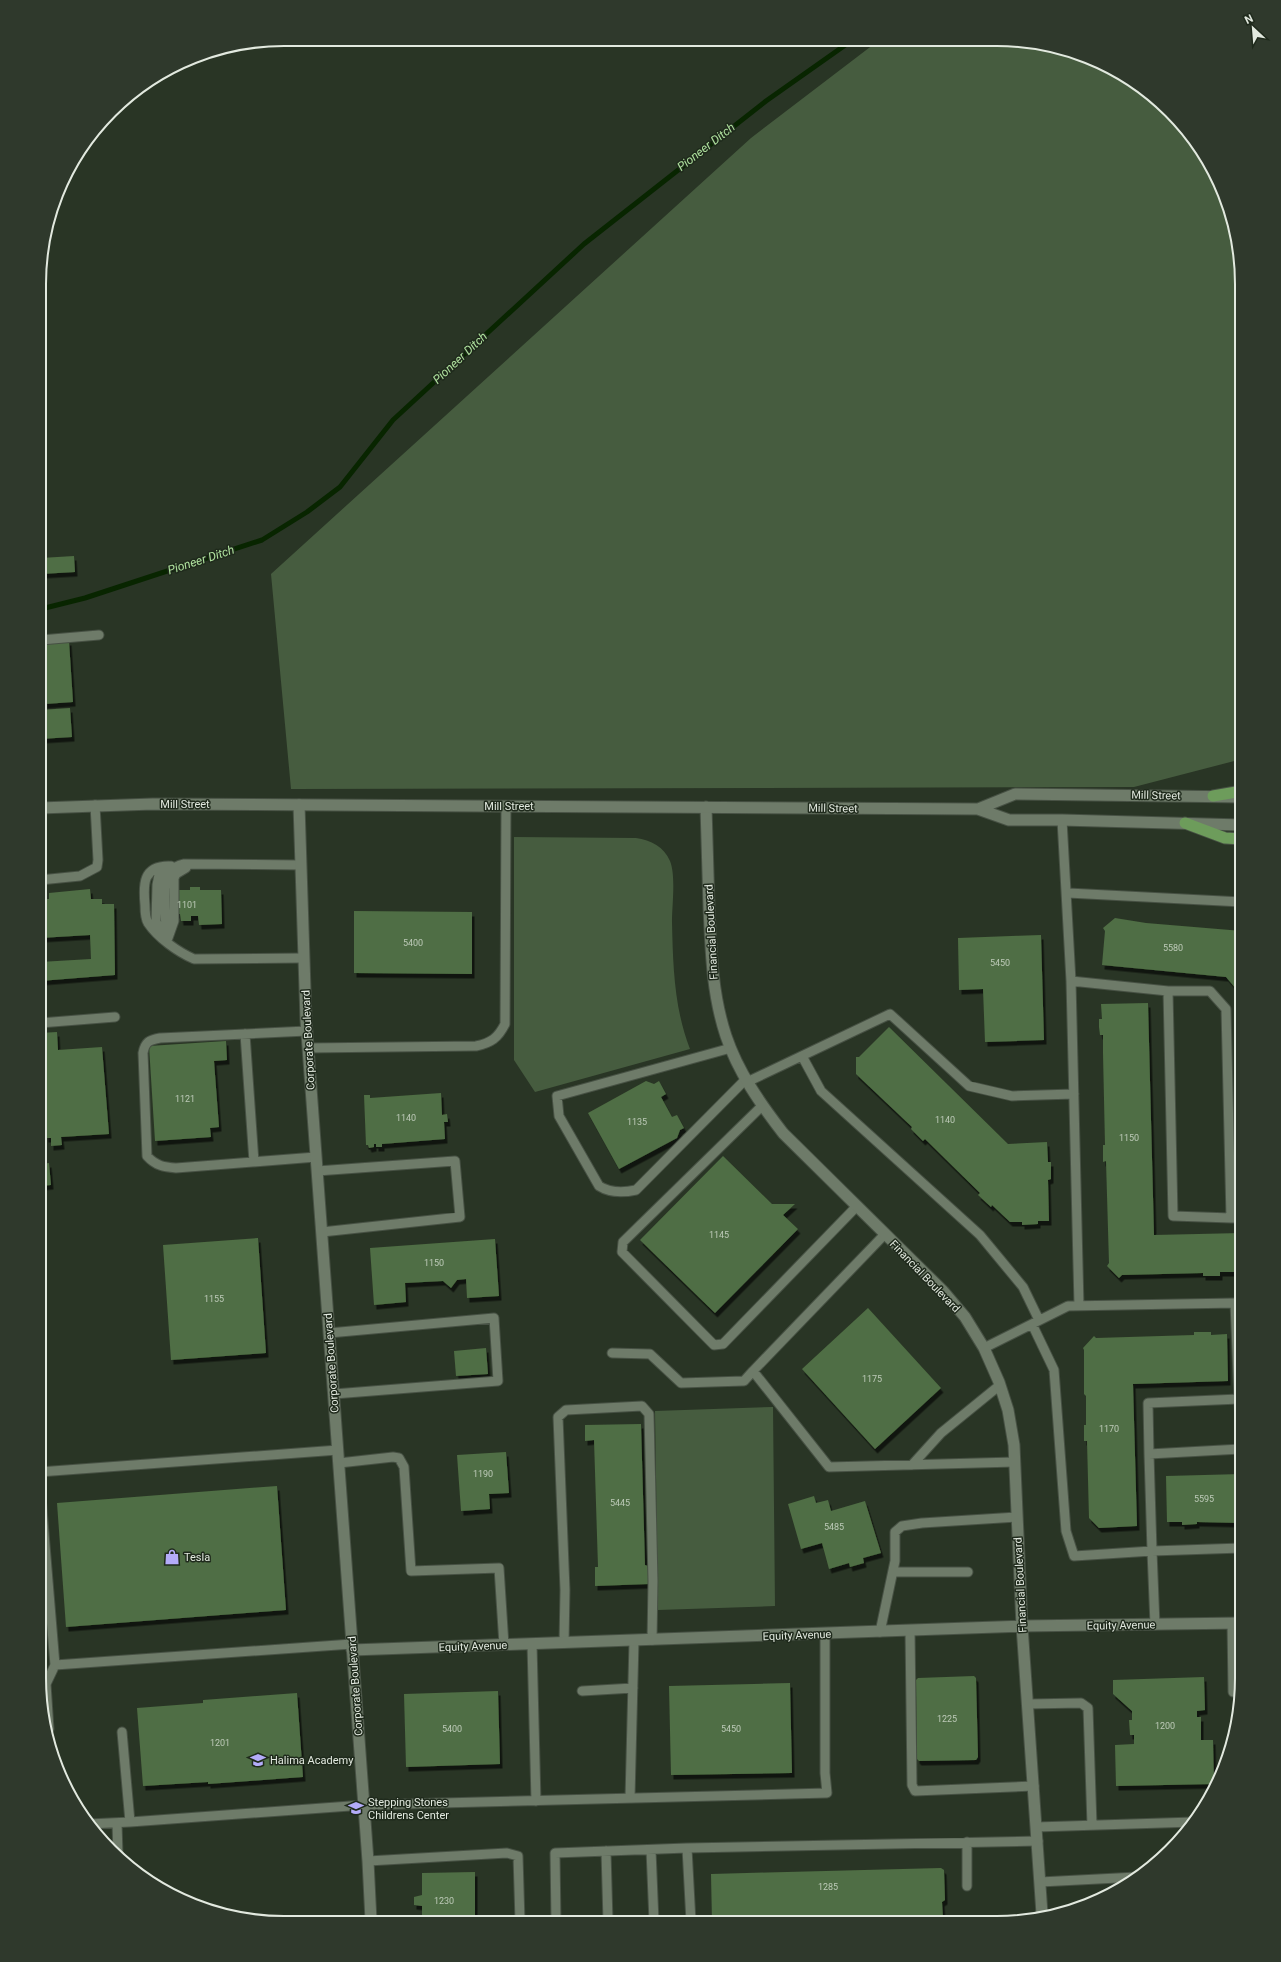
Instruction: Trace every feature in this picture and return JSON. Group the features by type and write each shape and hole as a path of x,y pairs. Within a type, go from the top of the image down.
{"main road":[{"path":"1213,796 1235,792"},
{"path":"1185,823 1225,838 1235,839"}],"street":[{"name":"Mill Street","path":"978,809 1014,794 1235,797"},
{"name":"Mill Street","path":"46,808 95,805 299,804 978,809 1009,820 1235,825"},
{"name":"Corporate Boulevard","path":"299,804 308,1048 368,1860 371,1916"},
{"name":"Financial Boulevard","path":"706,807 711,970 717,1005 731,1048 747,1081 762,1106 783,1132 943,1291 964,1317 984,1348 1000,1385 1008,1410 1014,1445 1022,1626 1042,1911"},
{"name":"Equity Avenue","path":"352,1647 504,1645 634,1641 1022,1626 1235,1623"}],"lane":[{"path":"46,639 99,635"},
{"path":"46,879 80,876 97,867 98,860 95,805"},
{"path":"308,1048 476,1046 488,1044 499,1035 505,1024 506,806"},
{"path":"1062,820 1068,893 1079,1306"},
{"path":"167,941 166,877 168,873 180,865"},
{"path":"167,941 174,921 174,878 181,870 192,865"},
{"path":"301,865 159,866 152,870 145,881 144,889 146,919 160,936 178,952 194,959 304,958"},
{"path":"167,941 156,922 157,885 159,875 169,866"},
{"path":"1068,893 1235,902"},
{"path":"1071,981 1168,990 1210,991 1226,1009 1231,1218"},
{"path":"1168,990 1173,1216 1235,1218"},
{"path":"731,1048 557,1096 558,1116 599,1186 608,1191 626,1192 636,1190 747,1081 890,1014 969,1086 1012,1096 1074,1094"},
{"path":"46,1023 115,1017"},
{"path":"307,1031 160,1038 150,1040 145,1044 143,1054 147,1156 153,1163 160,1167 176,1168 316,1157"},
{"path":"245,1034 254,1162"},
{"path":"802,1056 822,1091 980,1235 1023,1287 1054,1370 1066,1531 1074,1556 1152,1551 1235,1548"},
{"path":"762,1106 623,1242 622,1252 714,1345 723,1344 857,1206"},
{"path":"317,1171 455,1160 460,1217 322,1232"},
{"path":"612,1353 650,1354 681,1383 744,1382 885,1234"},
{"path":"984,1348 1068,1306 1235,1303"},
{"path":"329,1333 494,1318 498,1381 334,1394"},
{"path":"753,1371 829,1467 1015,1462"},
{"path":"912,1465 941,1433 1000,1385"},
{"path":"1155,1625 1148,1403 1235,1399"},
{"path":"564,1643 565,1590 558,1417 566,1410 642,1406 649,1414 653,1581 652,1640"},
{"path":"1149,1454 1235,1449"},
{"path":"46,1471 338,1450"},
{"path":"339,1464 393,1457 399,1458 404,1467 411,1571 498,1568 504,1645"},
{"path":"880,1632 895,1561 895,1532 902,1526 1017,1517"},
{"path":"46,1556 55,1665 46,1683"},
{"path":"892,1572 968,1572"},
{"path":"910,1630 912,1785 915,1791 1034,1786"},
{"path":"96,1824 364,1806 827,1793 825,1773 825,1634"},
{"path":"630,1798 634,1641"},
{"path":"532,1644 536,1801"},
{"path":"55,1665 352,1647"},
{"path":"1234,1692 1235,1658"},
{"path":"582,1691 632,1688"},
{"path":"1028,1704 1081,1703 1088,1708 1092,1825"},
{"path":"122,1732 130,1822"},
{"path":"1036,1827 1187,1822"},
{"path":"117,1823 118,1848"},
{"path":"556,1916 555,1853 687,1848 1038,1841"},
{"path":"966,1886 967,1842"},
{"path":"687,1848 691,1916"},
{"path":"651,1850 654,1916"},
{"path":"606,1851 608,1916"},
{"path":"368,1860 507,1853 518,1856 520,1916"},
{"path":"1040,1882 1125,1878"}],"green space":[{"path":"871,46 997,46 1028,48 1044,51 1059,54 1088,64 1116,78 1142,95 1176,127 1186,139 1203,165 1217,193 1227,222 1233,253 1235,284 1235,761 1134,787 291,789 271,574 751,138"},
{"path":"514,837 636,838 652,842 661,848 670,861 672,867 672,922 675,986 681,1018 690,1049 535,1092 514,1060"},
{"path":"773,1407 775,1606 658,1610 655,1411"}],"building":[{"path":"74,556 75,572 46,574 46,558"},
{"path":"69,641 73,702 46,704 46,643"},
{"path":"70,708 72,737 46,739 46,710"},
{"path":"190,887 200,887 200,890 221,890 222,924 199,925 198,916 191,916 191,921 181,921 180,914 154,914 169,890 190,890"},
{"path":"90,889 91,899 102,899 102,904 114,904 115,975 46,981 46,962 91,959 90,935 46,938 46,899 49,899 49,893"},
{"path":"354,911 472,912 472,974 354,973"},
{"path":"1115,918 1146,923 1235,930 1235,988 1226,977 1102,965 1105,931 1103,928"},
{"path":"1041,935 1044,1040 985,1042 983,989 959,990 958,938"},
{"path":"1148,1003 1154,1235 1235,1233 1235,1272 1220,1272 1220,1276 1203,1276 1203,1273 1122,1275 1119,1278 1107,1266 1109,1263 1106,1161 1103,1162 1103,1145 1105,1145 1103,1035 1100,1035 1099,1027 1099,1019 1102,1019 1101,1004"},
{"path":"889,1027 1008,1144 1047,1142 1048,1162 1051,1162 1051,1179 1048,1180 1049,1221 1038,1221 1038,1224 1022,1225 1022,1222 1010,1222 992,1205 991,1207 978,1195 980,1193 925,1139 923,1141 911,1129 912,1127 856,1074 856,1057 859,1057"},
{"path":"57,1032 58,1050 102,1047 109,1134 61,1137 62,1145 51,1146 51,1138 46,1138 46,1033"},
{"path":"226,1041 227,1060 214,1061 219,1127 210,1128 211,1137 155,1141 149,1046"},
{"path":"646,1081 654,1084 659,1081 666,1094 661,1097 672,1117 677,1115 684,1128 680,1130 677,1138 619,1169 588,1113"},
{"path":"441,1093 442,1115 447,1114 448,1122 444,1122 445,1139 382,1144 382,1147 376,1147 376,1144 374,1144 374,1147 369,1148 368,1145 366,1145 364,1095 370,1095 370,1098"},
{"path":"723,1156 772,1204 795,1204 783,1215 798,1229 715,1313 640,1240"},
{"path":"46,1163 49,1163 51,1185 46,1185"},
{"path":"258,1238 266,1353 171,1360 163,1245"},
{"path":"495,1239 499,1296 467,1298 466,1279 457,1280 451,1288 443,1281 405,1283 406,1302 374,1305 370,1248"},
{"path":"868,1308 941,1388 875,1449 802,1369"},
{"path":"1194,1332 1211,1332 1211,1335 1227,1334 1228,1381 1133,1384 1137,1526 1099,1528 1089,1518 1087,1441 1084,1441 1084,1425 1086,1425 1086,1396 1084,1394 1083,1348 1094,1336 1096,1338 1194,1335"},
{"path":"486,1348 488,1374 456,1376 454,1351"},
{"path":"641,1424 645,1565 648,1566 649,1584 595,1586 595,1567 598,1567 594,1440 585,1441 585,1425"},
{"path":"506,1452 509,1493 489,1494 490,1509 461,1511 457,1455"},
{"path":"1235,1474 1235,1523 1197,1522 1197,1524 1182,1525 1182,1522 1167,1522 1166,1476"},
{"name":"Tesla","path":"277,1486 286,1610 66,1627 57,1503"},
{"path":"814,1496 816,1503 828,1500 831,1511 865,1501 881,1553 863,1558 864,1563 850,1567 849,1563 829,1569 822,1543 801,1549 788,1504"},
{"path":"974,1676 976,1678 978,1757 976,1760 919,1761 917,1759 916,1680 918,1678"},
{"path":"1204,1677 1205,1710 1197,1711 1197,1717 1201,1717 1201,1740 1213,1740 1214,1775 1209,1784 1116,1786 1115,1745 1134,1744 1134,1735 1130,1735 1129,1720 1132,1720 1132,1711 1113,1694 1113,1680"},
{"path":"790,1683 792,1773 671,1775 669,1686"},
{"path":"498,1691 500,1764 406,1767 404,1694"},
{"path":"297,1693 303,1777 208,1784 208,1782 143,1786 137,1708 203,1703 203,1700"},
{"path":"941,1868 944,1870 945,1900 942,1902 943,1916 712,1916 711,1874"},
{"path":"475,1872 475,1916 422,1916 422,1906 414,1905 414,1897 422,1895 422,1873"}],"waterway":[{"name":"Pioneer Ditch","path":"46,608 85,598 262,540 307,512 340,487 393,420 584,244 766,101 844,46"}],"place":[{"name":"Tesla","path":"172,1557"},
{"name":"Halima Academy","path":"258,1760"},
{"name":"Stepping Stones Childrens Center","path":"356,1808"}]}
